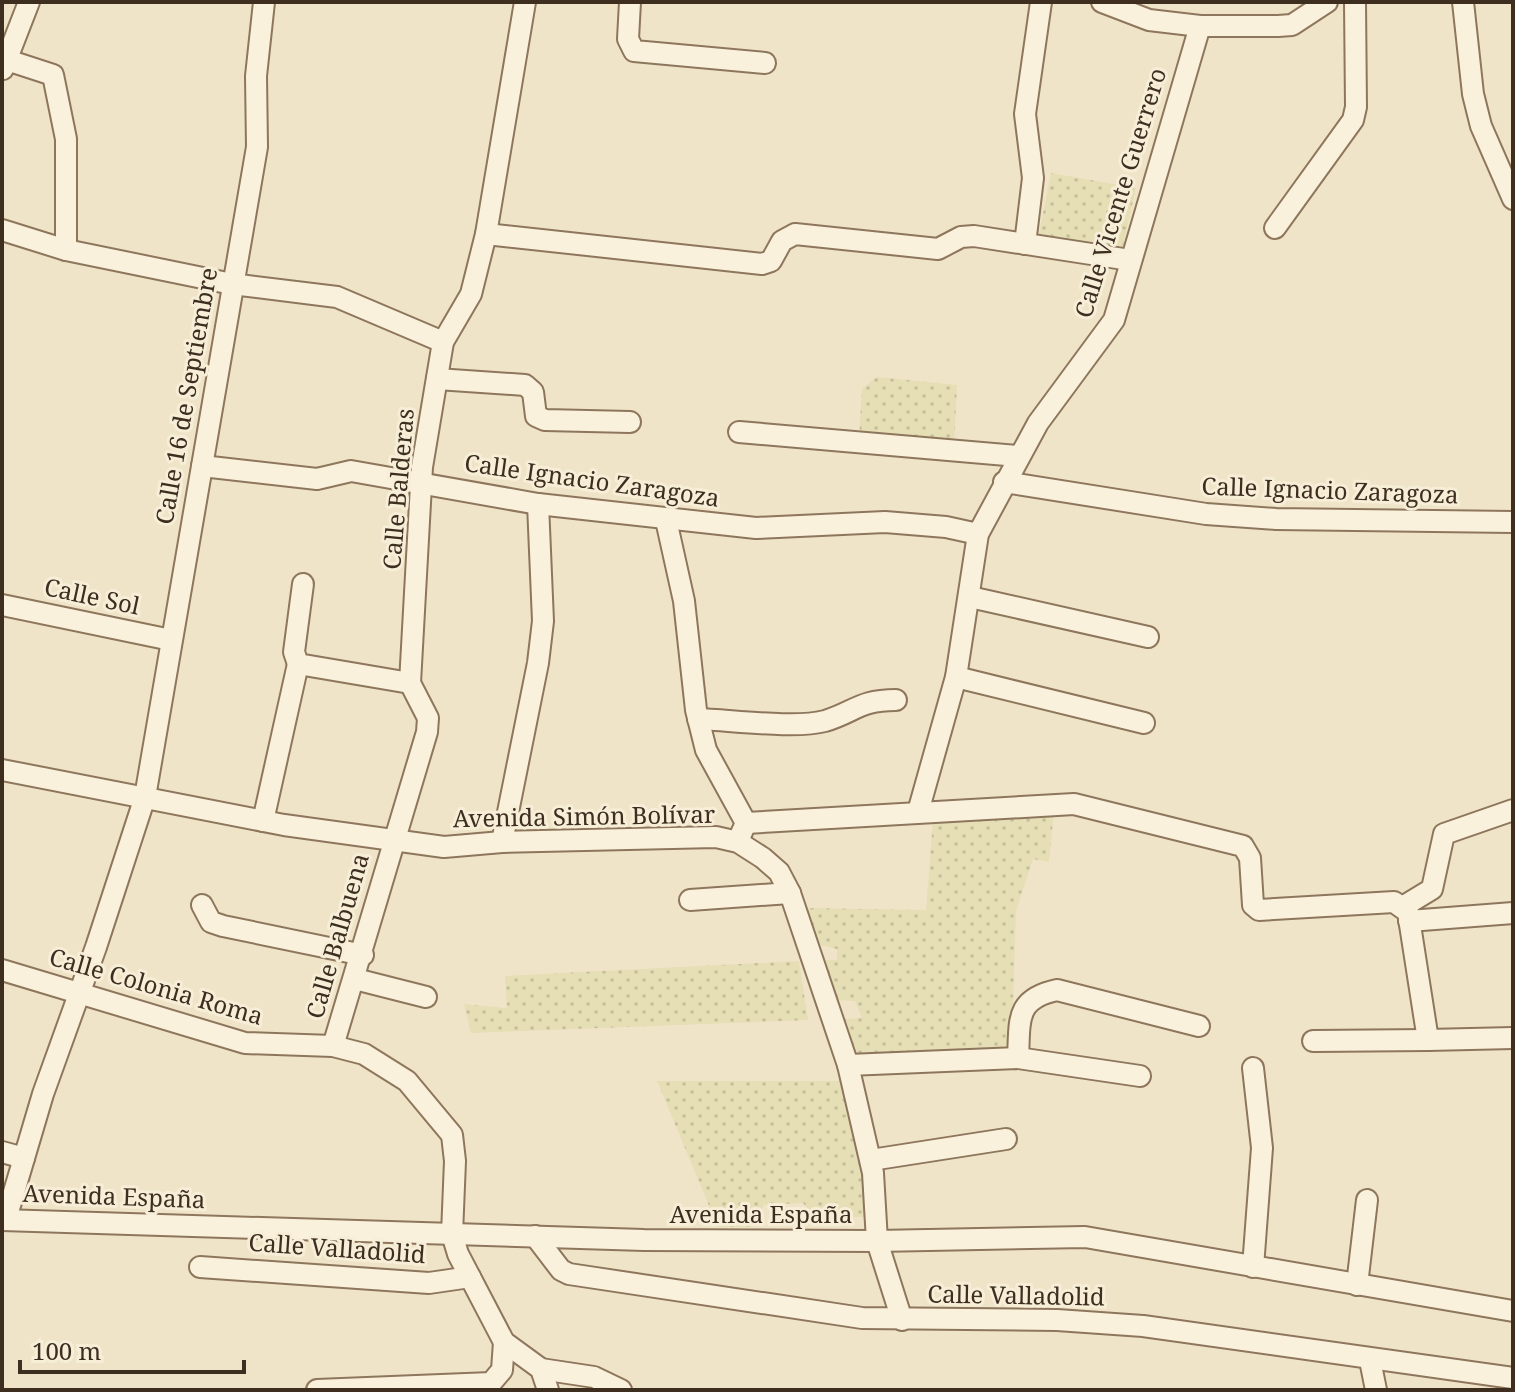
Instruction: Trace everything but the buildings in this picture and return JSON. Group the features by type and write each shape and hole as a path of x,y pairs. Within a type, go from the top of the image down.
{"street":[{"path":"29,2 4,66 53,75 66,139 66,250"},
{"name":"Calle 16 de Septiembre","path":"4,1220 76,994 96,947 145,797 257,147 256,76 264,2"},
{"name":"Calle Balderas","path":"410,683 422,467 443,342 471,294 486,234 525,2"},
{"path":"630,2 628,39 634,51 765,63"},
{"path":"1025,244 1033,178 1025,114 1041,2"},
{"path":"1102,2 1149,20 1200,26 1292,25 1327,2"},
{"path":"1275,228 1353,120 1356,107 1355,2"},
{"path":"1463,2 1473,94 1481,126 1513,199"},
{"name":"Calle Vicente Guerrero","path":"918,812 956,677 978,534 1018,456 1072,374 1105,336 1114,320 1200,26"},
{"path":"2,230 66,250 232,284 337,297 443,342"},
{"path":"486,234 762,264 771,261 782,241 795,234 938,249 961,237 974,236 1130,260"},
{"path":"437,379 525,385 533,392 536,416 545,420 630,422"},
{"path":"739,432 1018,456"},
{"name":"Calle Ignacio Zaragoza","path":"202,466 317,479 351,471 538,504 666,520 779,529 885,522 946,527 978,534"},
{"name":"Calle Ignacio Zaragoza","path":"1004,482 1206,514 1380,522 1513,522"},
{"path":"502,842 538,663 543,621 538,504"},
{"path":"666,520 684,601 698,719 706,750 742,832"},
{"path":"263,821 298,664 294,652 303,584"},
{"path":"970,597 1148,637"},
{"name":"Calle Sol","path":"2,605 171,640"},
{"path":"298,664 410,683 428,718 427,732 393,841"},
{"path":"956,677 1144,723"},
{"path":"698,719 807,723 826,720 871,700 896,700"},
{"name":"Avenida Simón Bolívar","path":"2,770 263,821 444,847 502,842 695,836 918,812 1063,804 1091,806 1243,846 1250,858 1253,905 1259,910 1394,902 1406,913"},
{"path":"1406,913 1432,889 1444,834 1513,810"},
{"name":"Avenida Simón Bolívar","path":"742,832 779,872 790,893 848,1065 871,1160 877,1241 902,1320"},
{"name":"Calle Balbuena","path":"333,1046 363,955 393,841"},
{"path":"690,900 790,893"},
{"path":"202,905 211,922 223,926 363,955"},
{"path":"1406,913 1513,913"},
{"path":"1406,913 1428,1040"},
{"name":"Calle Colonia Roma","path":"2,970 245,1043 333,1046 364,1054 396,1074 424,1098 452,1135 455,1161 452,1234"},
{"path":"355,979 426,997"},
{"path":"1018,1058 1020,1021 1025,1006 1035,995 1057,990 1199,1026"},
{"path":"1313,1041 1513,1038"},
{"path":"848,1065 1018,1058 1140,1076"},
{"path":"1253,1068 1262,1148 1253,1267"},
{"path":"871,1160 1006,1139"},
{"path":"2,1152 24,1158"},
{"path":"1357,1285 1367,1200"},
{"name":"Avenida España","path":"4,1220 535,1236 877,1241 1085,1237 1513,1311"},
{"path":"452,1234 470,1277 504,1342 541,1369 594,1377 621,1390"},
{"name":"Calle Valladolid","path":"535,1236 561,1270 569,1274 862,1318 1057,1320 1143,1326 1513,1378"},
{"name":"Calle Valladolid","path":"200,1267 429,1283 470,1277"},
{"path":"317,1390 491,1383 502,1370 504,1342"},
{"path":"1370,1360 1376,1390"},
{"path":"541,1369 548,1390"}],"shaded area":[{"path":"1051,173 1136,188 1122,250 1038,238"},
{"path":"877,377 957,385 954,446 859,439 862,389"},
{"path":"1054,810 1049,862 1033,859 1016,911 1012,1038 1000,1051 854,1057 841,1019 862,1018 855,1001 832,1000 819,960 837,960 837,949 811,943 803,908 926,910 933,820"},
{"path":"799,961 808,1020 471,1033 464,1004 507,1008 505,976"},
{"path":"657,1081 849,1081 868,1217 815,1217 803,1203 764,1205 750,1227 718,1227"}]}
